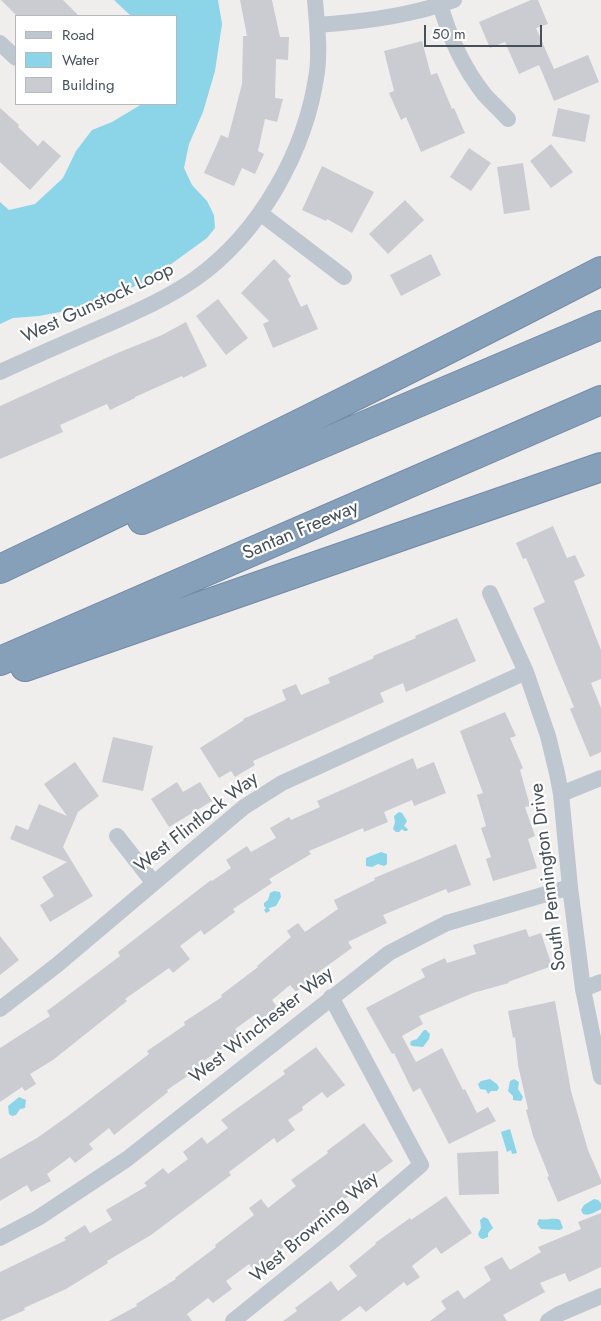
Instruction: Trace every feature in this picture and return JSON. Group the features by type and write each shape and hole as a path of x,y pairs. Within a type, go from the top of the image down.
{"highway":[{"path":"0,569 239,455 447,351 601,271"},
{"path":"0,578 186,502 601,325"},
{"name":"Santan Freeway","path":"0,661 601,400"},
{"path":"0,676 601,467"}],"street":[{"name":"West Gunstock Loop","path":"0,372 157,302 194,280 221,258 260,213 287,170 306,122 317,71 317,26 314,0"},
{"path":"317,26 394,16 445,2 447,28 464,65 484,94 508,119"},
{"path":"0,43 15,57"},
{"path":"260,213 344,277"},
{"name":"South Pennington Drive","path":"490,593 526,672 548,736 561,794 583,989 601,1077"},
{"name":"West Flintlock Way","path":"0,1009 57,965 244,807 282,783 526,672"},
{"path":"561,794 601,778"},
{"path":"117,836 154,882"},
{"name":"West Winchester Way","path":"0,1238 38,1218 127,1158 388,953 447,923 570,887"},
{"path":"583,989 601,982"},
{"name":"West Browning Way","path":"233,1321 336,1238 421,1165 331,997"},
{"path":"548,1321 559,1314 601,1296"}],"water":[{"path":"114,0 218,0 222,24 215,71 203,112 189,144 184,168 192,185 207,201 214,215 215,228 207,238 152,278 92,306 39,316 13,318 0,324 0,202 9,210 35,204 63,178 76,151 92,130 112,122 140,105 178,105 178,15 130,15"},
{"path":"399,812 402,813 407,821 404,826 408,829 407,831 402,829 396,832 393,829 394,816"},
{"path":"381,852 387,854 387,864 384,866 378,864 372,867 366,866 366,858"},
{"path":"274,891 280,892 281,897 276,906 269,908 270,911 266,913 264,903 268,900 270,893"},
{"path":"424,1030 430,1034 423,1047 412,1046 410,1044 411,1041 417,1039"},
{"path":"490,1079 499,1088 497,1091 491,1091 488,1094 486,1090 480,1089 478,1084 481,1081"},
{"path":"514,1079 519,1082 518,1089 523,1097 521,1101 513,1100 513,1096 508,1091 510,1081"},
{"path":"19,1097 26,1100 25,1108 20,1109 16,1115 12,1116 9,1114 8,1106"},
{"path":"510,1129 517,1153 512,1154 511,1150 507,1152 501,1132"},
{"path":"594,1199 601,1203 601,1209 590,1214 583,1214 581,1210 584,1205"},
{"path":"484,1217 488,1219 493,1228 488,1233 488,1237 483,1239 478,1234 481,1228 480,1220"},
{"path":"539,1219 560,1220 563,1228 560,1230 541,1229 537,1224"}],"building":[{"path":"1,0 63,0 78,15 16,15"},
{"path":"240,0 272,0 280,37 289,37 288,60 276,59 275,98 283,99 277,122 265,119 258,151 264,154 255,174 242,168 234,186 204,173 221,135 228,138 242,84 243,36 247,36"},
{"path":"531,0 538,0 548,24 536,28 554,69 588,55 599,82 554,101 539,65 519,74 505,42 490,48 479,22"},
{"path":"422,41 431,75 437,73 452,109 454,108 465,133 421,152 406,117 401,120 389,93 394,91 384,51"},
{"path":"0,108 38,146 43,140 61,156 30,190 0,162"},
{"path":"558,108 590,115 585,142 552,136"},
{"path":"551,144 573,172 551,188 530,161"},
{"path":"469,148 491,163 471,191 450,177"},
{"path":"523,163 530,210 504,214 497,167"},
{"path":"322,166 374,192 352,233 327,219 326,221 302,210"},
{"path":"405,200 424,220 388,254 369,234"},
{"path":"431,254 441,275 401,296 390,275"},
{"path":"274,259 291,276 288,279 301,307 307,304 318,329 273,348 263,324 269,321 241,293"},
{"path":"218,299 248,338 226,355 196,316"},
{"path":"186,322 207,366 183,378 182,376 135,397 110,410 107,404 60,425 63,432 0,459 0,406 162,335"},
{"path":"553,526 567,558 575,555 585,576 574,581 601,650 601,679 591,683 601,708 601,752 590,757 570,709 574,707 533,608 545,602 526,558 523,559 516,543"},
{"path":"457,618 476,661 406,692 403,683 380,693 384,702 253,761 255,765 235,777 231,771 219,778 200,748 243,719 286,700 282,690 296,684 301,695 330,683 328,678"},
{"path":"505,712 516,736 510,738 523,768 520,770 530,806 525,807 535,836 528,839 537,868 493,881 486,859 491,857 481,828 486,826 477,795 483,793 460,731"},
{"path":"113,737 153,746 143,791 102,782"},
{"path":"413,758 417,769 434,762 446,793 414,806 412,800 384,812 388,822 364,832 363,828 309,851 311,854 269,879 272,883 233,909 235,912 204,935 201,930 180,946 190,959 173,973 169,968 125,999 127,1001 53,1060 30,1074 36,1084 25,1091 22,1087 0,1102 0,1048 50,1016 47,1011 120,956 118,952 211,880 231,868 226,860 247,846 251,852 276,838 270,828 289,817 291,820 320,807 317,801"},
{"path":"75,762 99,796 78,812 63,847 93,896 50,922 40,905 54,896 42,877 67,862 10,839 16,825 28,830 39,804 67,816 44,784"},
{"path":"177,782 183,792 200,782 212,801 169,827 151,799"},
{"path":"456,844 471,885 448,893 446,889 383,915 387,923 348,942 352,948 313,976 296,992 290,985 272,1000 277,1007 260,1020 256,1014 235,1029 240,1036 202,1062 204,1065 167,1090 168,1092 114,1135 109,1128 89,1144 93,1149 75,1163 70,1157 47,1174 51,1181 31,1192 27,1185 0,1201 0,1159 37,1138 68,1116 149,1054 147,1051 185,1025 184,1022 222,997 221,995 258,967 291,937 287,931 298,923 305,932 338,909 334,900 375,880 374,878"},
{"path":"526,929 529,937 541,933 552,966 509,983 473,993 419,1016 423,1024 402,1036 416,1062 442,1048 477,1113 488,1107 496,1121 449,1144 420,1088 413,1092 394,1053 392,1054 366,1008 425,977 421,969 445,958 447,963 476,954 473,945"},
{"path":"0,936 19,960 0,975"},
{"path":"555,1001 571,1091 588,1150 601,1180 601,1184 558,1202 547,1177 549,1176 533,1136 526,1110 528,1109 518,1065 515,1037 513,1038 508,1011"},
{"path":"316,1047 345,1085 327,1098 322,1092 302,1107 303,1110 288,1120 295,1130 277,1143 274,1138 229,1172 231,1175 151,1235 107,1261 108,1263 66,1289 0,1321 0,1272 66,1240 64,1238 85,1225 90,1233 112,1220 106,1210 147,1186 144,1183 163,1168 168,1174 188,1159 183,1152 202,1137 207,1144 228,1128 221,1120 285,1074 283,1071"},
{"path":"364,1123 393,1161 312,1222 314,1224 254,1270 249,1264 226,1281 232,1289 213,1303 208,1298 187,1314 192,1321 109,1321 137,1306 136,1304 176,1279 216,1247 215,1245 254,1215 249,1208 261,1199 268,1208 296,1186 291,1180"},
{"path":"498,1151 499,1194 459,1195 457,1153"},
{"path":"446,1196 472,1233 441,1254 436,1247 412,1266 420,1277 407,1286 404,1282 366,1312 360,1306 340,1321 283,1321 297,1311 295,1308 331,1281 338,1291 357,1276 349,1266 375,1243 410,1218 411,1220"},
{"path":"601,1213 601,1267 569,1282 565,1273 540,1283 545,1292 503,1315 507,1321 430,1321 446,1309 441,1301 458,1290 464,1299 491,1280 484,1267 502,1257 510,1270 541,1252 538,1247 581,1229 578,1222"}]}
